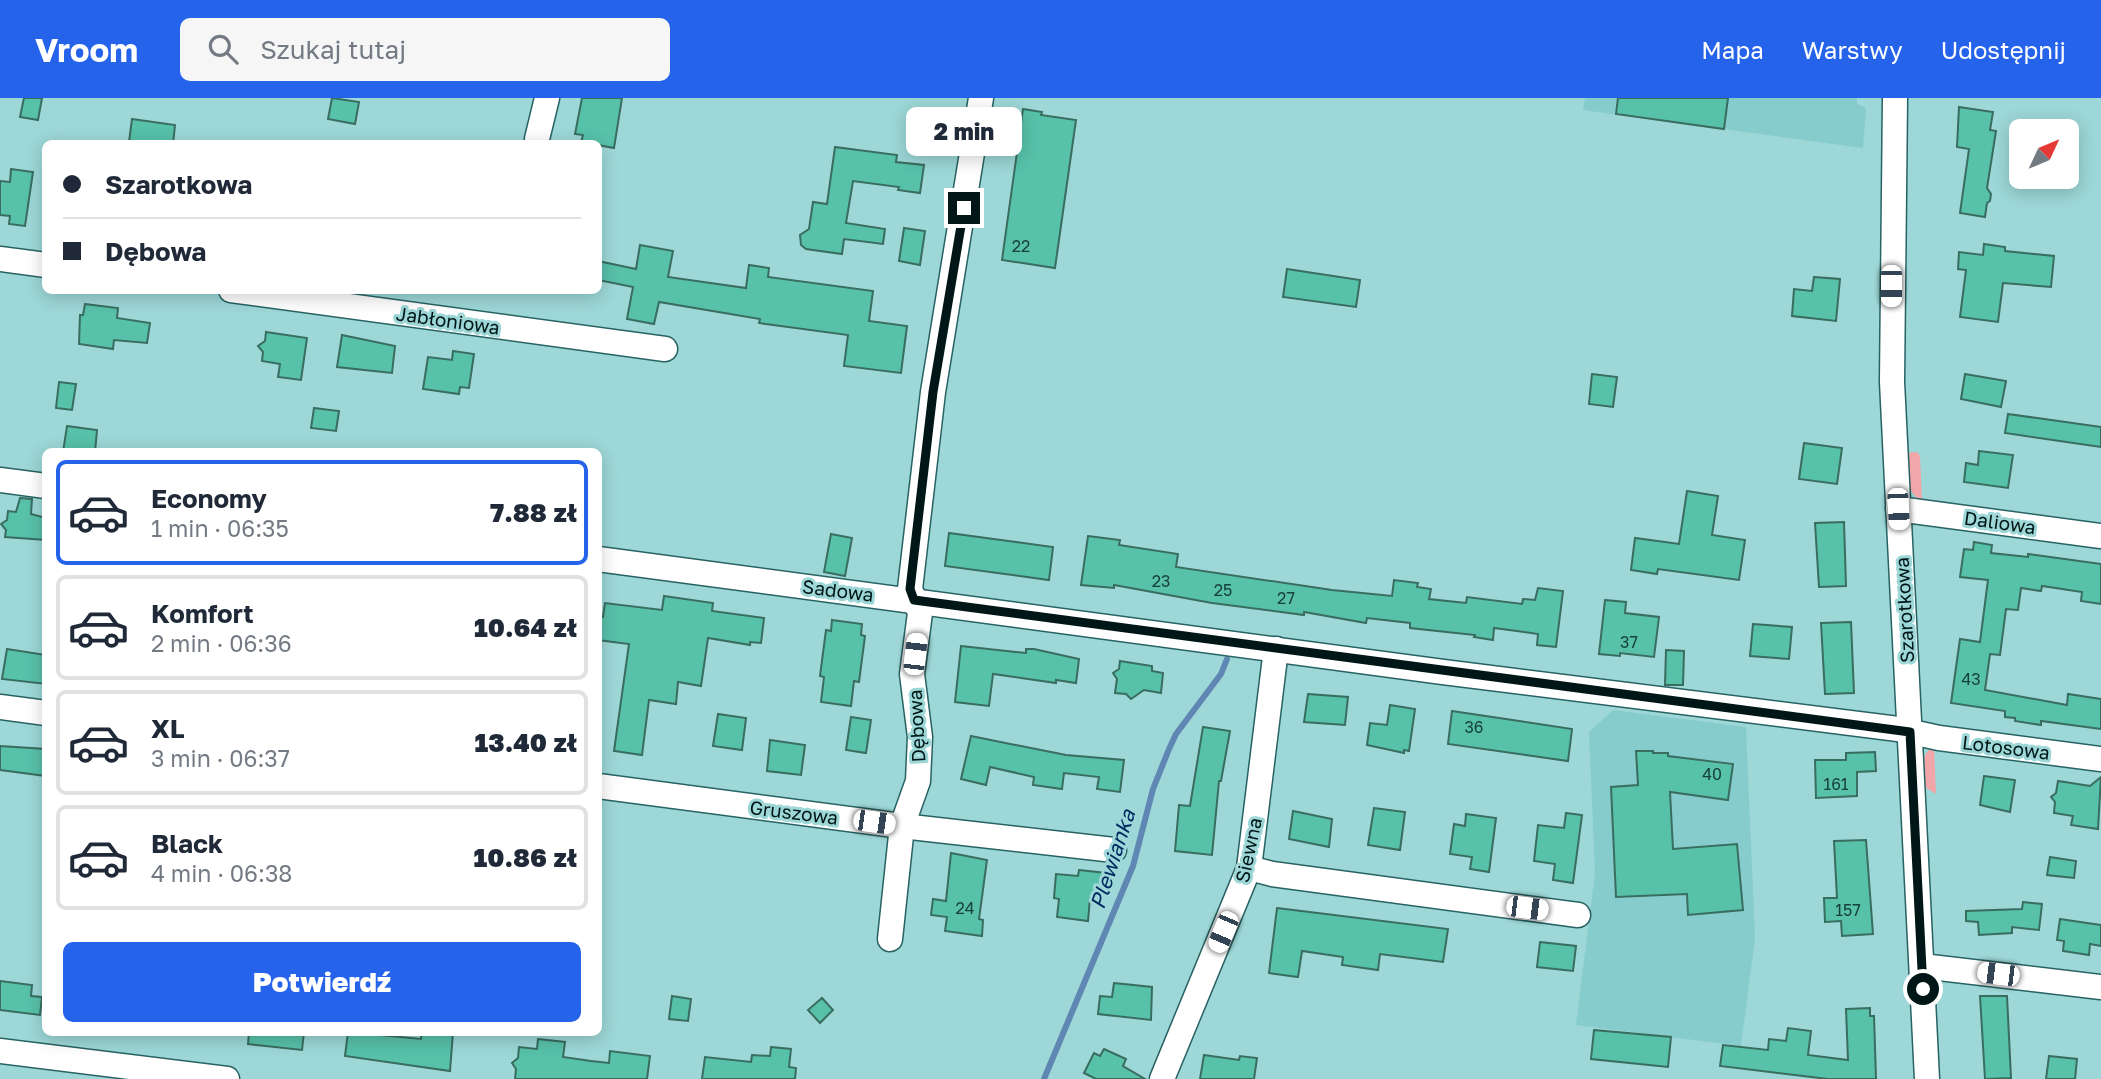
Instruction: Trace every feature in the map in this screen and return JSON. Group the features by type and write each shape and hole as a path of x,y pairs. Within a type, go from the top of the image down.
{"street":[{"path":"537,139 547,98"},
{"name":"Dębowa","path":"890,939 902,826 918,781 920,737 912,674 920,613 910,589 933,392 981,98"},
{"name":"Szarotkowa","path":"1895,98 1891,337 1927,1079"},
{"path":"0,259 42,264"},
{"name":"Jabłoniowa","path":"260,294 665,349"},
{"path":"0,480 42,485"},
{"name":"Daliowa","path":"1898,509 2101,536"},
{"name":"Sadowa","path":"602,560 1910,732"},
{"name":"Siewna","path":"1162,1079 1249,868 1276,649"},
{"path":"0,707 42,712"},
{"name":"Lotosowa","path":"1910,732 2101,759"},
{"name":"Gruszowa","path":"602,787 902,826 1114,850"},
{"path":"1249,868 1272,874 1577,915"},
{"path":"1922,966 2101,987"},
{"path":"0,1051 227,1079"}],"shaded area":[{"path":"1585,98 1857,98 1857,104 1866,108 1863,148 1583,110"},
{"path":"1917,452 1920,456 1922,500 1912,492 1908,480 1907,453"},
{"path":"1613,710 1746,727 1755,938 1741,1046 1576,1025 1595,873 1589,732"},
{"path":"1934,747 1936,794 1925,787 1923,770 1926,754"}],"building":[{"path":"24,98 42,98 38,120 20,117"},
{"path":"332,98 359,102 355,124 328,119"},
{"path":"582,98 622,98 614,148 602,146 602,140 582,140 583,135 575,134"},
{"path":"1618,98 1728,98 1724,129 1616,114"},
{"path":"1959,107 1993,112 1990,130 1996,131 1987,188 1991,194 1985,217 1960,213 1969,149 1957,147"},
{"path":"1023,109 1042,112 1041,115 1076,120 1055,268 1002,260"},
{"path":"132,119 175,125 173,140 129,140"},
{"path":"835,147 897,155 896,162 924,165 920,193 898,190 899,187 853,181 846,223 885,229 883,244 844,239 842,254 806,249 801,245 800,235 809,229 813,202 827,204"},
{"path":"11,169 33,172 25,226 9,224 10,216 0,215 0,181 10,182"},
{"path":"904,228 925,231 920,265 899,261"},
{"path":"1984,244 2005,247 2005,251 2054,256 2051,287 2003,283 1998,322 1960,317 1966,270 1958,269 1959,252 1983,255"},
{"path":"640,245 673,251 668,277 746,288 749,265 769,268 768,277 873,291 869,321 907,326 901,373 844,366 848,335 759,323 760,319 659,302 654,324 627,319 633,287 602,281 602,262 636,269"},
{"path":"1287,269 1360,280 1356,307 1283,297"},
{"path":"1814,277 1840,279 1836,321 1792,316 1794,289 1812,291"},
{"path":"85,304 118,308 117,318 150,323 147,343 114,340 113,349 79,344 80,315 83,315"},
{"path":"266,332 307,338 301,380 278,377 280,364 262,361 263,352 258,346 265,341"},
{"path":"342,335 395,346 392,373 337,367"},
{"path":"453,351 474,354 469,388 460,387 459,394 423,389 428,357 452,360"},
{"path":"1592,374 1617,377 1613,407 1589,404"},
{"path":"1965,374 2006,381 2001,407 1961,399"},
{"path":"59,382 76,384 72,410 56,408"},
{"path":"314,408 339,411 336,431 311,428"},
{"path":"2008,414 2101,427 2101,447 2005,433"},
{"path":"67,426 97,430 95,448 64,448"},
{"path":"1804,443 1842,448 1837,484 1799,479"},
{"path":"1979,451 2013,455 2008,488 1964,482 1966,463 1978,465"},
{"path":"1687,491 1718,496 1712,535 1745,540 1739,580 1658,569 1657,574 1631,570 1635,538 1679,544"},
{"path":"20,498 32,499 31,514 42,517 42,540 5,537 6,530 1,524 7,520 8,511 16,512"},
{"path":"1844,522 1846,586 1819,587 1815,523"},
{"path":"949,533 1053,547 1049,580 945,566"},
{"path":"831,534 852,538 845,576 824,572"},
{"path":"1088,536 1120,540 1119,545 1178,554 1176,567 1332,590 1392,596 1394,580 1418,583 1417,587 1431,589 1429,599 1466,603 1467,597 1522,604 1523,599 1535,600 1538,588 1563,591 1556,647 1537,645 1538,634 1494,628 1493,640 1474,637 1475,635 1410,628 1410,623 1367,618 1366,623 1304,612 1304,615 1212,603 1114,585 1114,588 1081,585"},
{"path":"1974,542 1992,545 1991,553 2028,557 2028,554 2101,564 2101,604 2081,601 2082,592 2042,586 2041,591 2021,588 2018,610 2006,609 2000,655 1990,654 1985,690 2067,705 2068,694 2101,699 2101,729 2041,721 2041,725 2015,721 2015,718 2005,717 2005,711 1951,703 1960,639 1980,642 1988,580 1960,577 1964,549 1973,550"},
{"path":"664,596 713,603 712,611 764,618 761,643 750,642 750,645 708,638 701,686 678,682 676,704 649,700 642,755 614,751 629,644 602,641 605,603 662,610"},
{"path":"1605,600 1626,602 1625,613 1659,617 1654,657 1620,653 1620,656 1599,654"},
{"path":"832,620 862,624 861,635 865,636 859,682 854,681 851,706 821,702 824,677 820,676 826,630 831,631"},
{"path":"1851,622 1854,693 1825,694 1821,623"},
{"path":"1753,624 1792,627 1789,659 1750,656"},
{"path":"961,646 1026,653 1026,649 1034,649 1079,659 1076,683 1056,680 1056,683 993,674 989,706 955,702"},
{"path":"7,649 42,654 42,684 2,679"},
{"path":"1666,650 1684,651 1683,685 1665,685"},
{"path":"1120,661 1152,666 1152,671 1163,673 1161,693 1144,690 1131,699 1126,694 1115,693 1117,679 1113,673 1119,669"},
{"path":"1308,694 1348,697 1345,725 1304,722"},
{"path":"1390,705 1415,709 1409,751 1404,750 1404,753 1367,745 1370,723 1387,725"},
{"path":"1452,711 1572,729 1568,761 1448,744"},
{"path":"718,714 746,718 742,750 713,746"},
{"path":"851,717 871,720 866,753 846,750"},
{"path":"1203,727 1230,731 1219,781 1212,855 1175,851 1179,805 1190,806"},
{"path":"971,736 1066,755 1124,760 1120,792 1097,789 1099,777 1064,773 1062,789 1033,785 1034,777 990,767 986,785 961,779"},
{"path":"770,740 805,745 801,775 767,771"},
{"path":"0,746 42,749 42,775 0,770"},
{"path":"1636,751 1668,753 1668,756 1733,764 1728,800 1670,792 1673,849 1737,844 1743,910 1688,915 1687,894 1616,897 1611,787 1638,785"},
{"path":"1875,752 1876,771 1857,772 1857,796 1816,798 1815,760 1846,760 1846,753"},
{"path":"1984,776 2015,780 2010,812 1980,805"},
{"path":"2101,777 2098,829 2071,825 2073,816 2054,813 2055,802 2051,797 2056,793 2058,781 2090,786"},
{"path":"1374,808 1405,812 1400,850 1368,845"},
{"path":"1293,811 1332,819 1329,847 1289,839"},
{"path":"1566,813 1582,815 1573,883 1553,880 1555,864 1534,861 1538,825 1564,828"},
{"path":"1466,814 1496,818 1489,872 1470,869 1472,857 1450,854 1454,824 1465,826"},
{"path":"1866,840 1873,934 1842,936 1841,921 1825,922 1824,898 1837,898 1834,841"},
{"path":"951,853 987,860 979,919 983,920 982,936 945,931 947,917 931,915 933,899 946,901"},
{"path":"2050,857 2076,861 2074,878 2047,875"},
{"path":"1079,870 1106,873 1103,899 1090,898 1088,921 1057,917 1059,899 1054,898 1056,874 1078,876"},
{"path":"2023,902 2042,904 2039,930 2012,927 2012,933 1979,935 1978,922 1966,921 1966,911 2022,909"},
{"path":"1277,908 1448,929 1443,962 1380,954 1378,970 1342,965 1343,957 1302,951 1298,977 1269,973"},
{"path":"2060,919 2101,925 2101,946 2090,944 2089,955 2063,951 2064,941 2057,940"},
{"path":"1540,942 1576,946 1573,971 1537,967"},
{"path":"0,981 32,985 31,996 42,997 40,1015 0,1010"},
{"path":"1114,983 1152,987 1151,1020 1098,1014 1100,996 1112,997"},
{"path":"672,996 691,999 688,1021 669,1019"},
{"path":"1980,996 2007,996 2011,1078 1985,1079"},
{"path":"822,998 833,1010 820,1023 808,1010"},
{"path":"1870,1008 1870,1016 1874,1016 1876,1079 1828,1079 1720,1066 1723,1045 1768,1050 1769,1039 1786,1041 1788,1028 1811,1031 1808,1055 1848,1060 1846,1009"},
{"path":"1594,1030 1671,1037 1668,1067 1591,1059"},
{"path":"249,1036 304,1036 302,1050 248,1044"},
{"path":"348,1036 421,1039 421,1036 453,1036 450,1071 345,1056"},
{"path":"538,1039 565,1042 563,1057 609,1063 610,1051 650,1056 647,1079 515,1079 516,1069 512,1063 518,1058 519,1047 537,1049"},
{"path":"771,1047 791,1049 789,1067 796,1068 795,1079 702,1079 705,1057 751,1062 752,1055 770,1056"},
{"path":"1104,1049 1126,1059 1123,1066 1145,1079 1096,1079 1084,1073 1094,1053 1100,1056"},
{"path":"1204,1055 1239,1060 1240,1056 1257,1058 1254,1079 1200,1079"},
{"path":"2049,1056 2077,1059 2075,1079 2046,1079"}],"waterway":[{"name":"Plewianka","path":"1044,1079 1133,866 1153,789 1169,749 1176,734 1221,674 1227,659"}],"route":[{"path":"964,208 933,392 910,589 914,600 1910,732 1923,989"}]}
